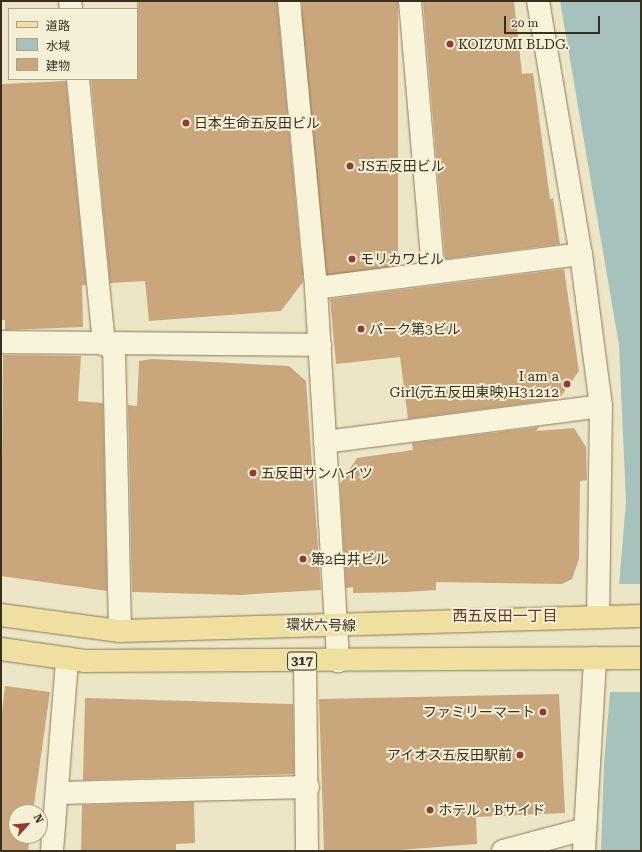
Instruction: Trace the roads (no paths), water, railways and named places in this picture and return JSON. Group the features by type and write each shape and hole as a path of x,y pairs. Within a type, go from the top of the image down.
{"main road":[{"name":"環状六号線","path":"1,615 120,631 641,616"},
{"name":"317","path":"1,649 67,659 338,661 641,658"}],"street":[{"path":"290,1 316,288 338,661"},
{"path":"410,1 433,270"},
{"path":"538,1 581,254 601,406 603,616"},
{"path":"78,80 109,345 120,631"},
{"path":"316,288 433,270 581,254"},
{"path":"1,342 109,345 320,345"},
{"path":"325,442 601,406"},
{"path":"584,851 599,658"},
{"path":"52,851 59,793 67,659"},
{"path":"305,661 308,787 307,851"},
{"path":"59,793 308,787"},
{"path":"503,851 585,829"}],"water":[{"path":"560,1 641,1 641,851 601,851 604,764 626,502 619,345"}],"place":[{"name":"KOIZUMI BLDG.","path":"450,44"},
{"name":"日本生命五反田ビル","path":"186,123"},
{"name":"JS五反田ビル","path":"350,166"},
{"name":"モリカワビル","path":"352,259"},
{"name":"パーク第3ビル","path":"361,329"},
{"name":"I am a Girl(元五反田東映)H31212","path":"567,384"},
{"name":"五反田サンハイツ","path":"253,473"},
{"name":"第2白井ビル","path":"303,559"},
{"name":"ファミリーマート","path":"543,712"},
{"name":"アイオス五反田駅前","path":"520,755"},
{"name":"ホテル・Bサイド","path":"430,810"}],"district":[{"name":"西五反田一丁目","path":"505,617"}]}
